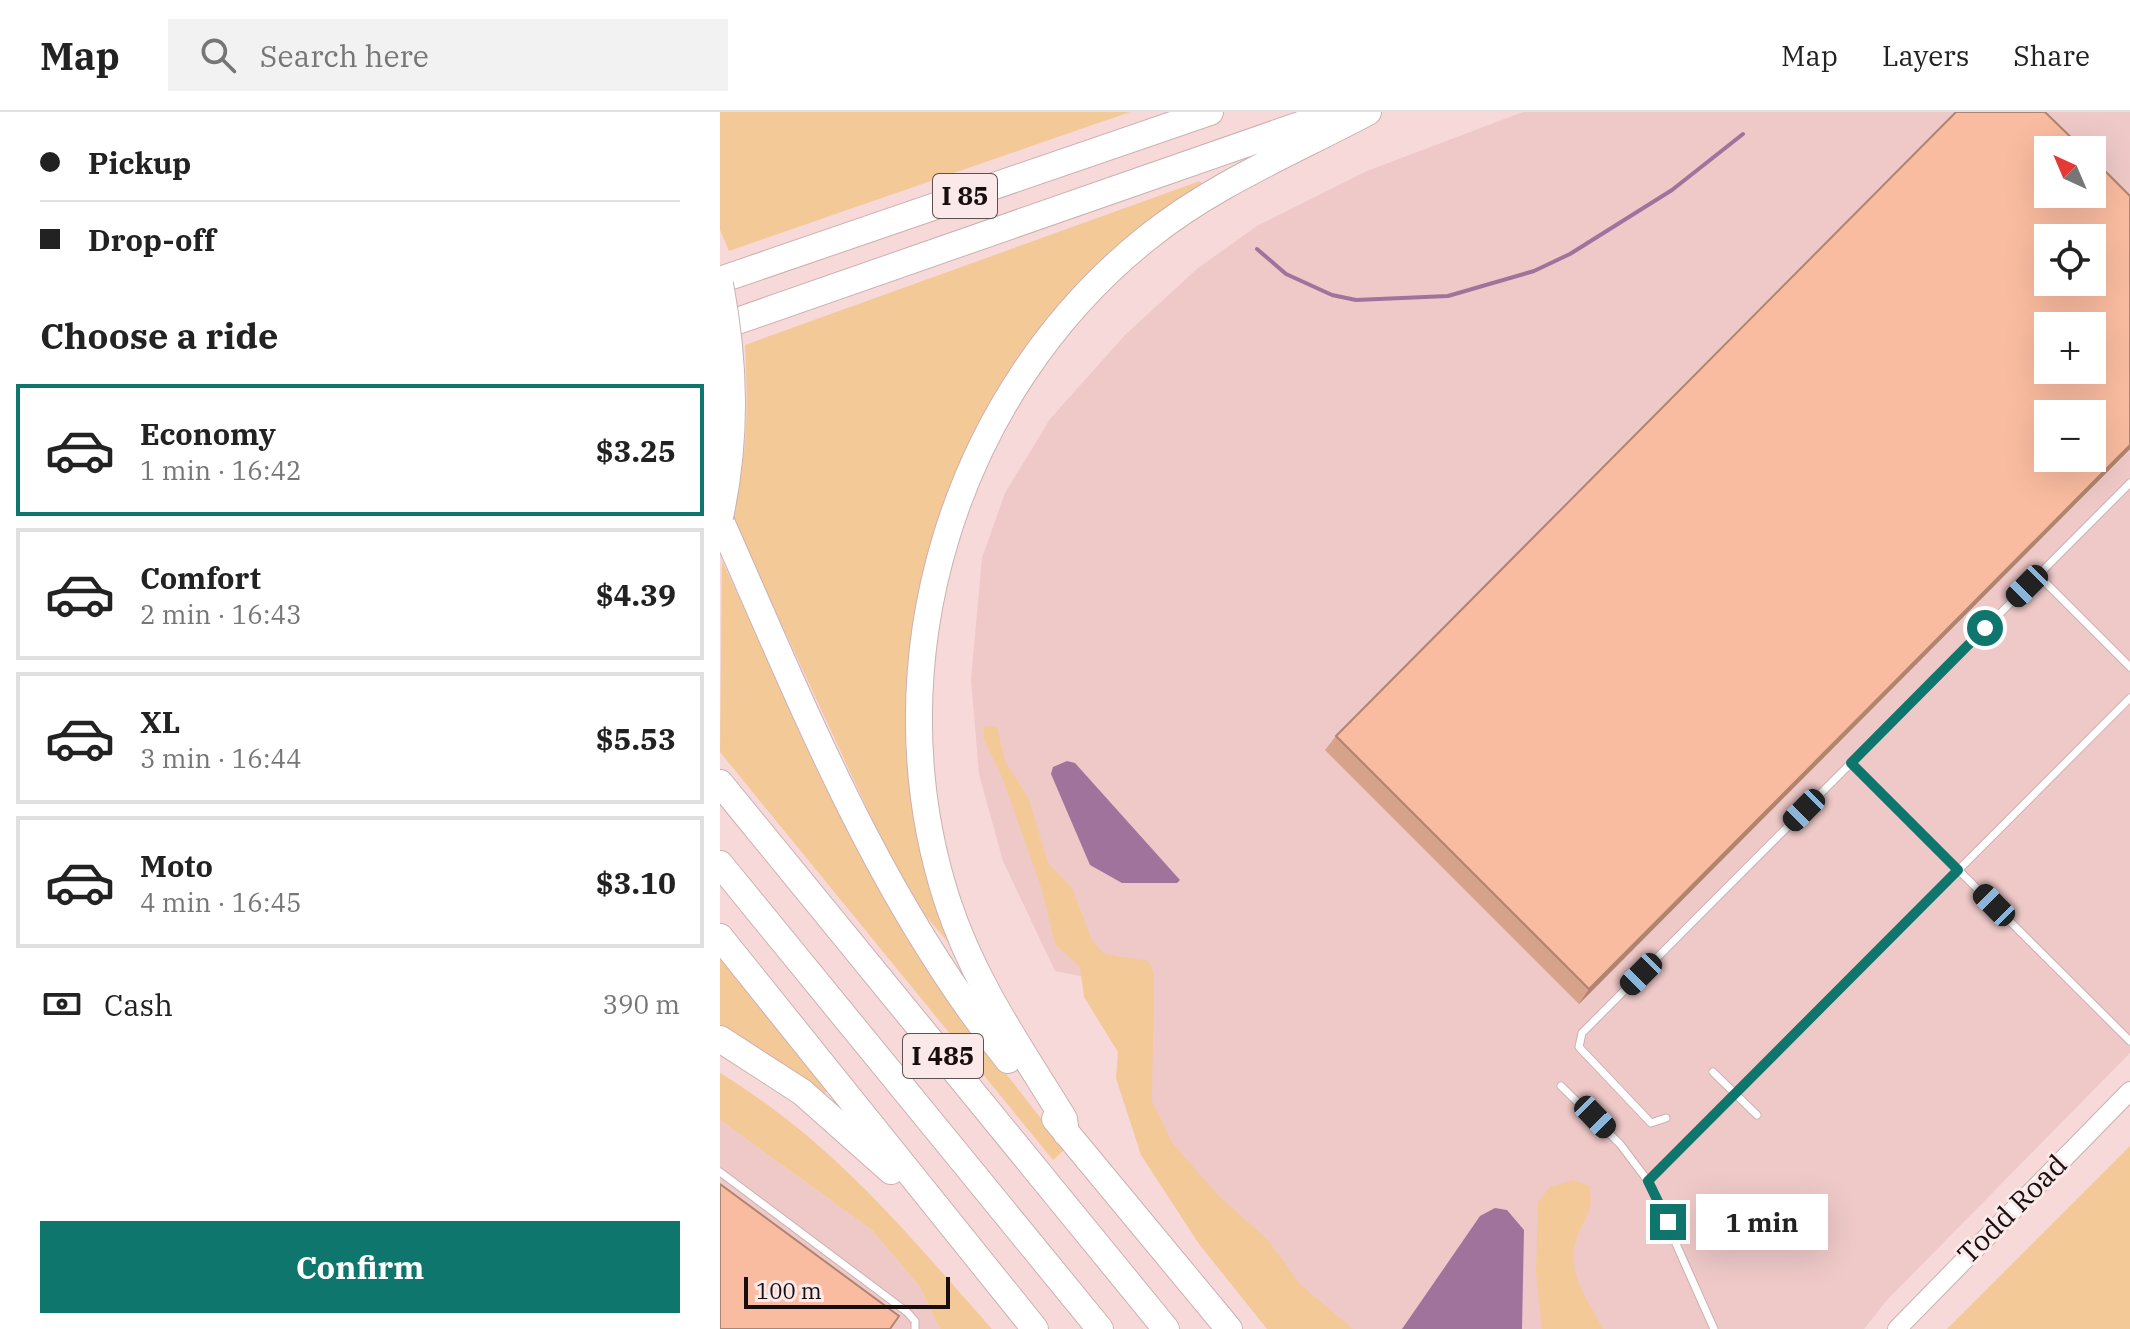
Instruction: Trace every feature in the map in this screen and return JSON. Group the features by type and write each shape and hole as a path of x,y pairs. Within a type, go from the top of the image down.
{"highway":[{"name":"I 85","path":"720,282 1210,112"},
{"name":"I 85","path":"720,327 1337,112"},
{"path":"1066,1133 1064,1119 1003,1026 984,989 947,900 935,854 920,769 919,684 930,600 941,551 969,472 1001,408 1024,371 1079,301 1145,239 1183,210 1264,163 1368,112"},
{"path":"720,282 732,365 734,426 720,518 835,779 885,878 970,1011 1066,1133 1229,1329"},
{"name":"I 485","path":"720,783 1166,1329"},
{"name":"I 485","path":"720,864 1100,1329"},
{"path":"720,937 1035,1329"},
{"path":"720,1039 767,1068 835,1119 978,1259"}],"street":[{"name":"Todd Road","path":"1897,1329 2130,1091"}],"lane":[{"path":"1666,1118 1651,1123 1642,1117 1625,1093 1579,1047 1577,1041 2130,483"},
{"path":"2038,575 2130,667"},
{"path":"1648,1181 2130,698"},
{"path":"1851,763 2130,1041"},
{"path":"1713,1072 1757,1115"},
{"path":"1561,1086 1620,1144 1648,1181 1714,1329"},
{"path":"720,1172 907,1312 915,1321 915,1329"}],"shaded area":[{"path":"720,112 1130,112 729,251 720,230"},
{"path":"1523,112 2130,112 2130,1053 1887,1300 1864,1329 1312,1329 1138,1111 1135,987 1055,971 1003,861 979,774 971,679 982,558 1005,493 1050,419 1125,335 1198,268 1257,226 1367,171"},
{"path":"1200,181 1205,188 1088,277 1038,332 1003,386 914,641 954,935 948,942 919,908 890,858 731,515 744,452 747,409 745,345"},
{"path":"722,561 843,819 978,1038 1065,1149 1053,1160 720,752"},
{"path":"984,726 997,727 1005,761 1029,799 1048,863 1072,888 1092,940 1104,954 1149,961 1154,974 1152,1101 1173,1144 1219,1196 1267,1239 1301,1285 1353,1329 1267,1329 1199,1244 1141,1155 1116,1078 1118,1052 1084,997 1080,967 1055,944 1042,890 1002,777 984,740"},
{"path":"1067,761 1075,763 1180,880 1177,883 1122,883 1090,865 1051,774 1053,767"},
{"path":"720,957 828,1090 821,1097 720,1030"},
{"path":"720,1073 761,1100 833,1158 898,1223 992,1329 940,1329 920,1287 872,1230 720,1120"},
{"path":"720,1120 872,1230 920,1287 940,1329 720,1329"},
{"path":"2130,1146 2130,1329 1947,1329"},
{"path":"1573,1180 1589,1186 1591,1203 1576,1240 1576,1276 1603,1329 1542,1329 1536,1273 1538,1202 1550,1187"},
{"path":"1495,1208 1507,1210 1524,1230 1522,1329 1402,1329 1480,1216"}],"building":[{"path":"1956,112 2045,112 2070,136 2034,136 2034,208 2106,208 2106,172 2130,196 2130,445 2106,469 2106,400 2034,400 2034,472 2103,472 1589,989 1336,736"},
{"path":"720,1184 899,1316 890,1329 720,1329"}],"waterway":[{"path":"1257,249 1286,274 1332,295 1356,300 1448,296 1534,271 1570,254 1672,190 1743,134"}],"route":[{"path":"1668,1222 1648,1181 1958,870 1851,763 1985,628"}]}
